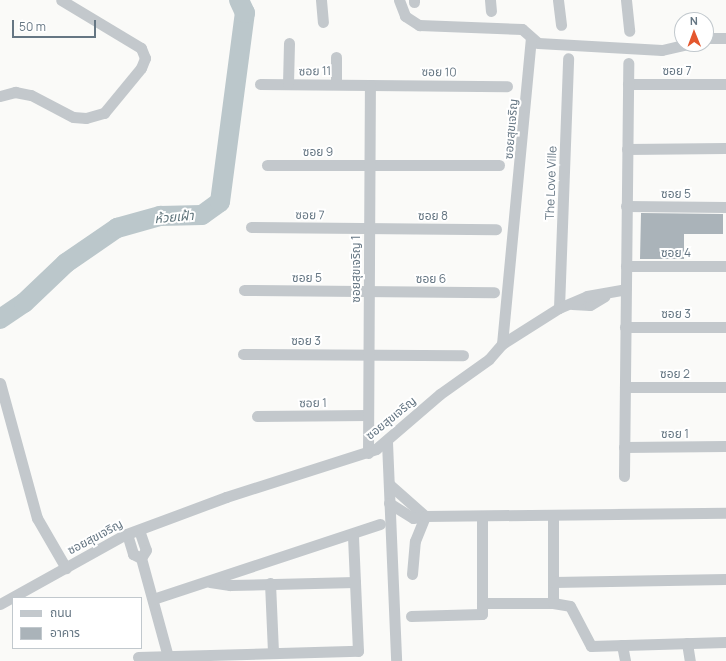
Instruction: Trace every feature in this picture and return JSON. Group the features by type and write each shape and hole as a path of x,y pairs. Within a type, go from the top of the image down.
{"street":[{"path":"0,96 15,92 31,95 73,117 86,118 104,113 141,68 145,58 141,48 61,0"},
{"path":"321,0 323,22"},
{"path":"399,0 405,16 419,25 522,30 531,39 546,44 662,50 674,47"},
{"path":"558,0 561,25"},
{"path":"626,0 629,31"},
{"path":"714,38 726,38"},
{"name":"ซอยสุขเจริญ","path":"13,597 127,534 226,497 368,453 387,442 440,394 489,359 502,344 531,39"},
{"path":"288,84 289,43"},
{"path":"336,57 336,84"},
{"name":"The Love Ville","path":"560,308 568,58"},
{"path":"624,476 628,63"},
{"name":"ซอย 11","path":"260,84 370,85"},
{"name":"ซอย 7","path":"628,84 726,84"},
{"name":"ซอย 10","path":"370,85 507,86"},
{"name":"ซอยสุขเจริญ 1","path":"368,453 370,85"},
{"path":"627,149 726,148"},
{"name":"ซอย 9","path":"267,165 370,165"},
{"path":"370,165 499,165"},
{"name":"ซอย 5","path":"626,206 726,207"},
{"name":"ซอย 7","path":"251,227 369,229"},
{"name":"ซอย 8","path":"369,229 496,229"},
{"name":"ซอย 4","path":"626,266 726,266"},
{"path":"502,344 560,308 572,304 587,296 608,294 625,289"},
{"name":"ซอย 5","path":"244,290 369,291"},
{"name":"ซอย 6","path":"369,291 494,292"},
{"name":"ซอย 3","path":"625,327 726,327"},
{"name":"ซอย 3","path":"242,354 369,354"},
{"path":"369,354 463,355"},
{"path":"0,383 37,518 66,568"},
{"name":"ซอย 2","path":"625,387 726,387"},
{"name":"ซอย 1","path":"257,416 368,414"},
{"path":"387,442 396,661"},
{"name":"ซอย 1","path":"624,447 726,446"},
{"path":"389,484 425,516"},
{"path":"389,503 413,518 425,516 553,517 726,514"},
{"path":"412,574 415,541 425,516"},
{"path":"411,616 482,614 482,516"},
{"path":"553,517 553,603"},
{"path":"153,599 353,535 380,524"},
{"path":"139,530 146,550 141,558"},
{"path":"127,534 133,554 141,558 168,657"},
{"path":"138,657 358,651 353,535"},
{"path":"553,582 726,579"},
{"path":"208,582 230,585 355,582"},
{"path":"270,583 273,653"},
{"name":"ซอยสุขเจริญ","path":"0,604 12,597"},
{"path":"482,603 553,603 570,606 591,646 726,642"},
{"path":"687,643 690,661"},
{"path":"622,646 625,661"}],"building":[{"path":"641,213 723,214 723,234 684,234 684,259 640,259"}],"waterway":[{"name":"ห้วยเฝ้า","path":"0,319 24,303 66,263 117,228 160,216 202,215 220,202 245,13 239,0"}]}
